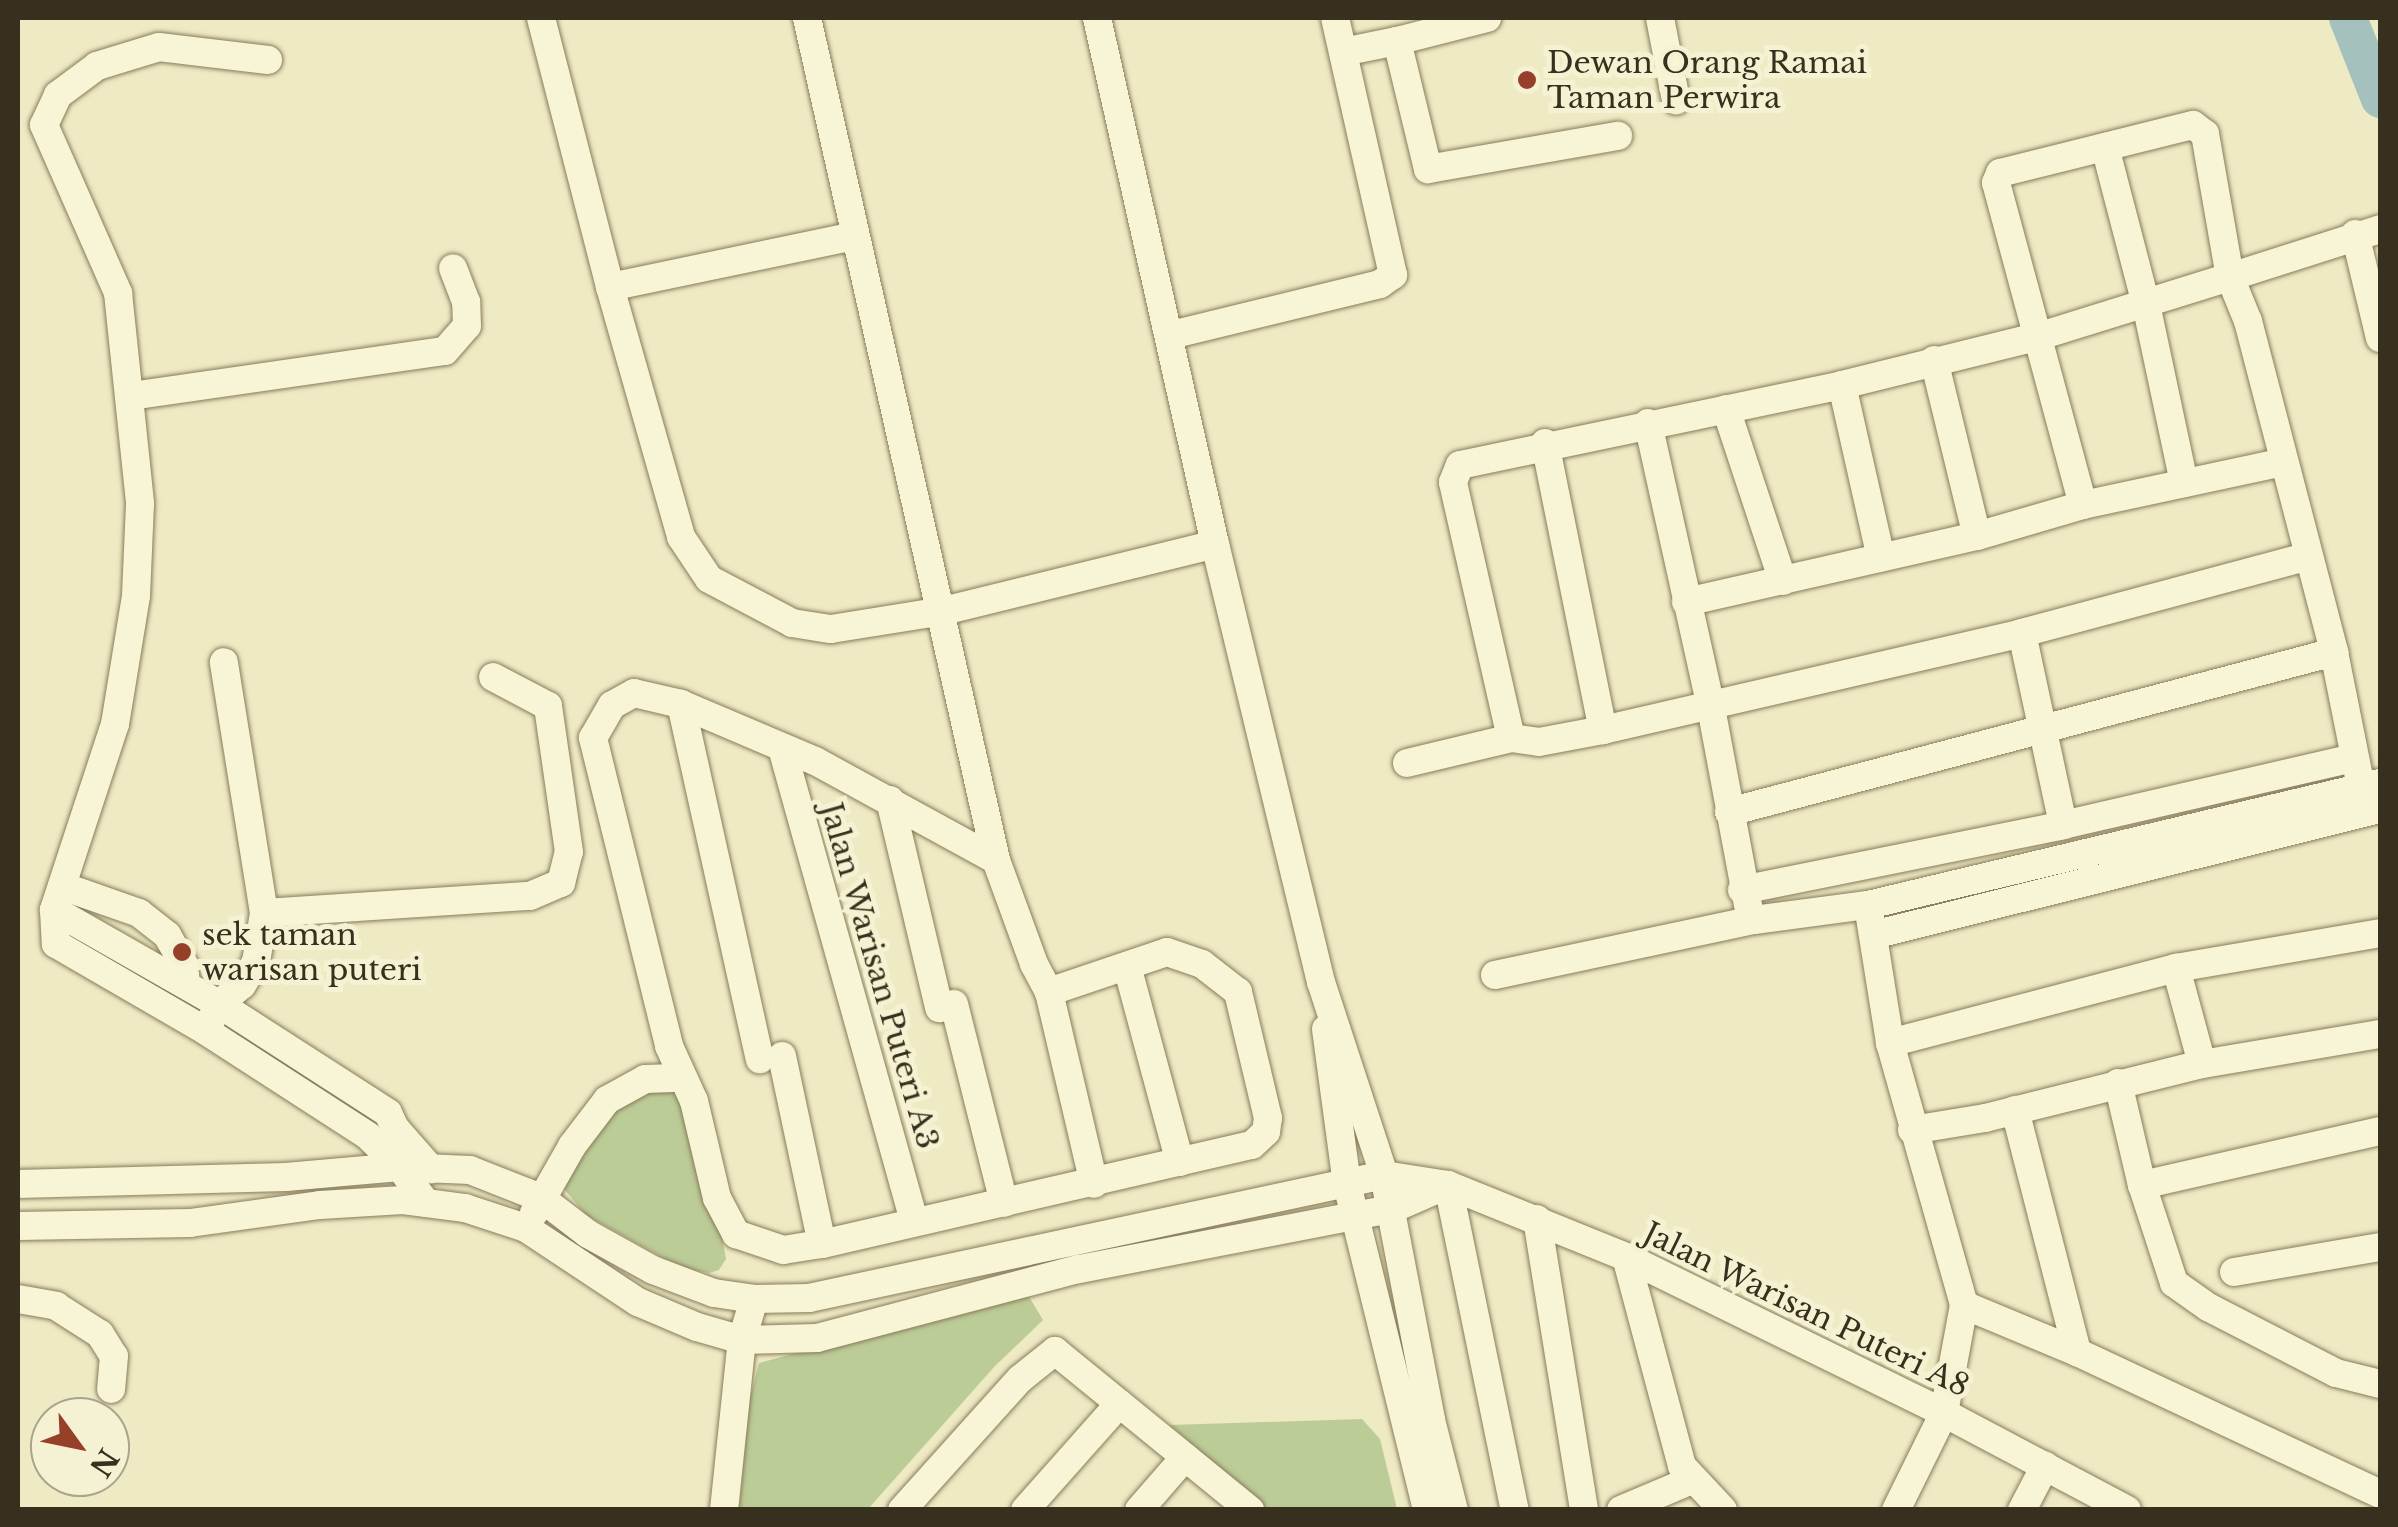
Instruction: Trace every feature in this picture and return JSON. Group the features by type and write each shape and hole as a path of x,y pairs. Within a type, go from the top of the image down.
{"street":[{"path":"542,18 610,287 681,537 708,579 792,623 832,629 943,611 1215,544"},
{"path":"808,18 996,860 1049,992 1094,1184"},
{"path":"1097,18 1215,544 1322,982 1384,1175 1430,1420 1454,1510"},
{"path":"1171,335 1380,284 1394,275 1335,18"},
{"path":"1343,52 1487,18"},
{"path":"1660,18 1676,100"},
{"path":"1397,41 1428,168 1618,136"},
{"path":"268,60 159,47 97,66 58,95 44,125 118,292 140,504 136,596 115,724 58,898 56,944 206,1030 357,1129 400,1167 426,1203"},
{"path":"1494,975 1754,920 1868,905 2371,785 2354,758 2334,652 2248,321 2230,277 2201,127 1995,176 2083,505"},
{"path":"2105,147 2146,304 2184,484"},
{"path":"1511,738 1453,482 1460,464 1545,443 1842,385 2040,336 2368,231 2380,338"},
{"path":"610,287 854,236"},
{"path":"131,396 445,351 468,326 466,302 452,268"},
{"path":"1934,360 1977,536"},
{"path":"1842,385 1881,558"},
{"path":"1726,409 1782,581"},
{"path":"1648,423 1710,702 1742,890 1754,920"},
{"path":"1545,443 1603,730"},
{"path":"1686,602 1977,536 2083,505 2282,462"},
{"path":"1407,763 1511,738 1539,742 1603,730 1710,702 2022,633 2306,556"},
{"path":"2022,633 2062,825"},
{"path":"1729,812 2334,652"},
{"path":"206,1030 219,1004 242,986 256,962 264,913 224,662"},
{"path":"264,913 530,896 561,883 569,852 548,706 493,677"},
{"path":"996,860 890,800 680,704 634,693 612,705 593,738 669,1046 694,1101 717,1198 736,1234 783,1250 822,1244 1252,1146 1266,1132 1268,1118 1238,992 1202,964 1166,952 1049,992"},
{"path":"680,704 822,1244"},
{"name":"Jalan Warisan Puteri A3","path":"782,748 914,1222"},
{"path":"1742,890 2062,825 2354,758"},
{"path":"890,800 1004,1203"},
{"path":"1873,935 2380,809"},
{"path":"58,898 470,1170 542,1198 588,1234 653,1270 714,1293 754,1299 809,1298 1384,1175"},
{"path":"58,898 140,913 167,935 184,965 186,984"},
{"path":"1868,905 1890,1043 1964,1305 1944,1413 1896,1510"},
{"path":"1890,1043 2176,968 2380,933"},
{"path":"1127,966 1180,1162"},
{"path":"2176,968 2202,1064"},
{"path":"1322,982 1334,1113 1346,1184 1427,1510"},
{"path":"1912,1130 2015,1110 2202,1064 2380,1034"},
{"path":"526,1228 572,1146 607,1100 644,1080 681,1078"},
{"path":"2118,1082 2142,1185 2174,1282 2208,1307 2336,1373 2380,1384"},
{"path":"2015,1110 2077,1352"},
{"path":"388,1113 394,1128 431,1169"},
{"path":"340,1173 352,1158 357,1129"},
{"path":"2142,1185 2380,1130"},
{"path":"18,1184 340,1173 400,1167 470,1170"},
{"name":"Jalan Warisan Puteri A8","path":"1384,1175 1448,1185 1626,1258 1944,1413 2118,1507"},
{"path":"18,1226 190,1223 320,1205 426,1203 466,1208 526,1228 638,1302 742,1340 817,1338 1079,1270 1392,1209 1448,1185 1515,1510"},
{"path":"1537,1219 1584,1510"},
{"path":"2234,1272 2380,1247"},
{"path":"1626,1258 1682,1466 1723,1510"},
{"path":"18,1299 56,1306 100,1334 114,1356 111,1389"},
{"path":"724,1510 742,1340 754,1299"},
{"path":"1964,1305 2077,1352 2380,1494"},
{"path":"902,1510 1020,1379 1055,1351 1250,1510"},
{"path":"1025,1510 1120,1404"},
{"path":"1138,1510 1185,1457"},
{"path":"2022,1510 2045,1466"},
{"path":"1621,1510 1694,1478"}],"green space":[{"path":"644,1089 678,1092 722,1237 726,1259 719,1270 709,1273 680,1267 586,1215 564,1189 561,1169 604,1110"},
{"path":"1025,1290 1043,1320 995,1366 868,1509 739,1510 749,1402 759,1363"},
{"path":"1362,1419 1380,1439 1397,1509 1267,1509 1170,1425"}],"waterway":[{"path":"2348,18 2380,99"}],"place":[{"name":"Dewan Orang Ramai Taman Perwira","path":"1527,80"},
{"name":"sek taman warisan puteri","path":"182,952"}]}
